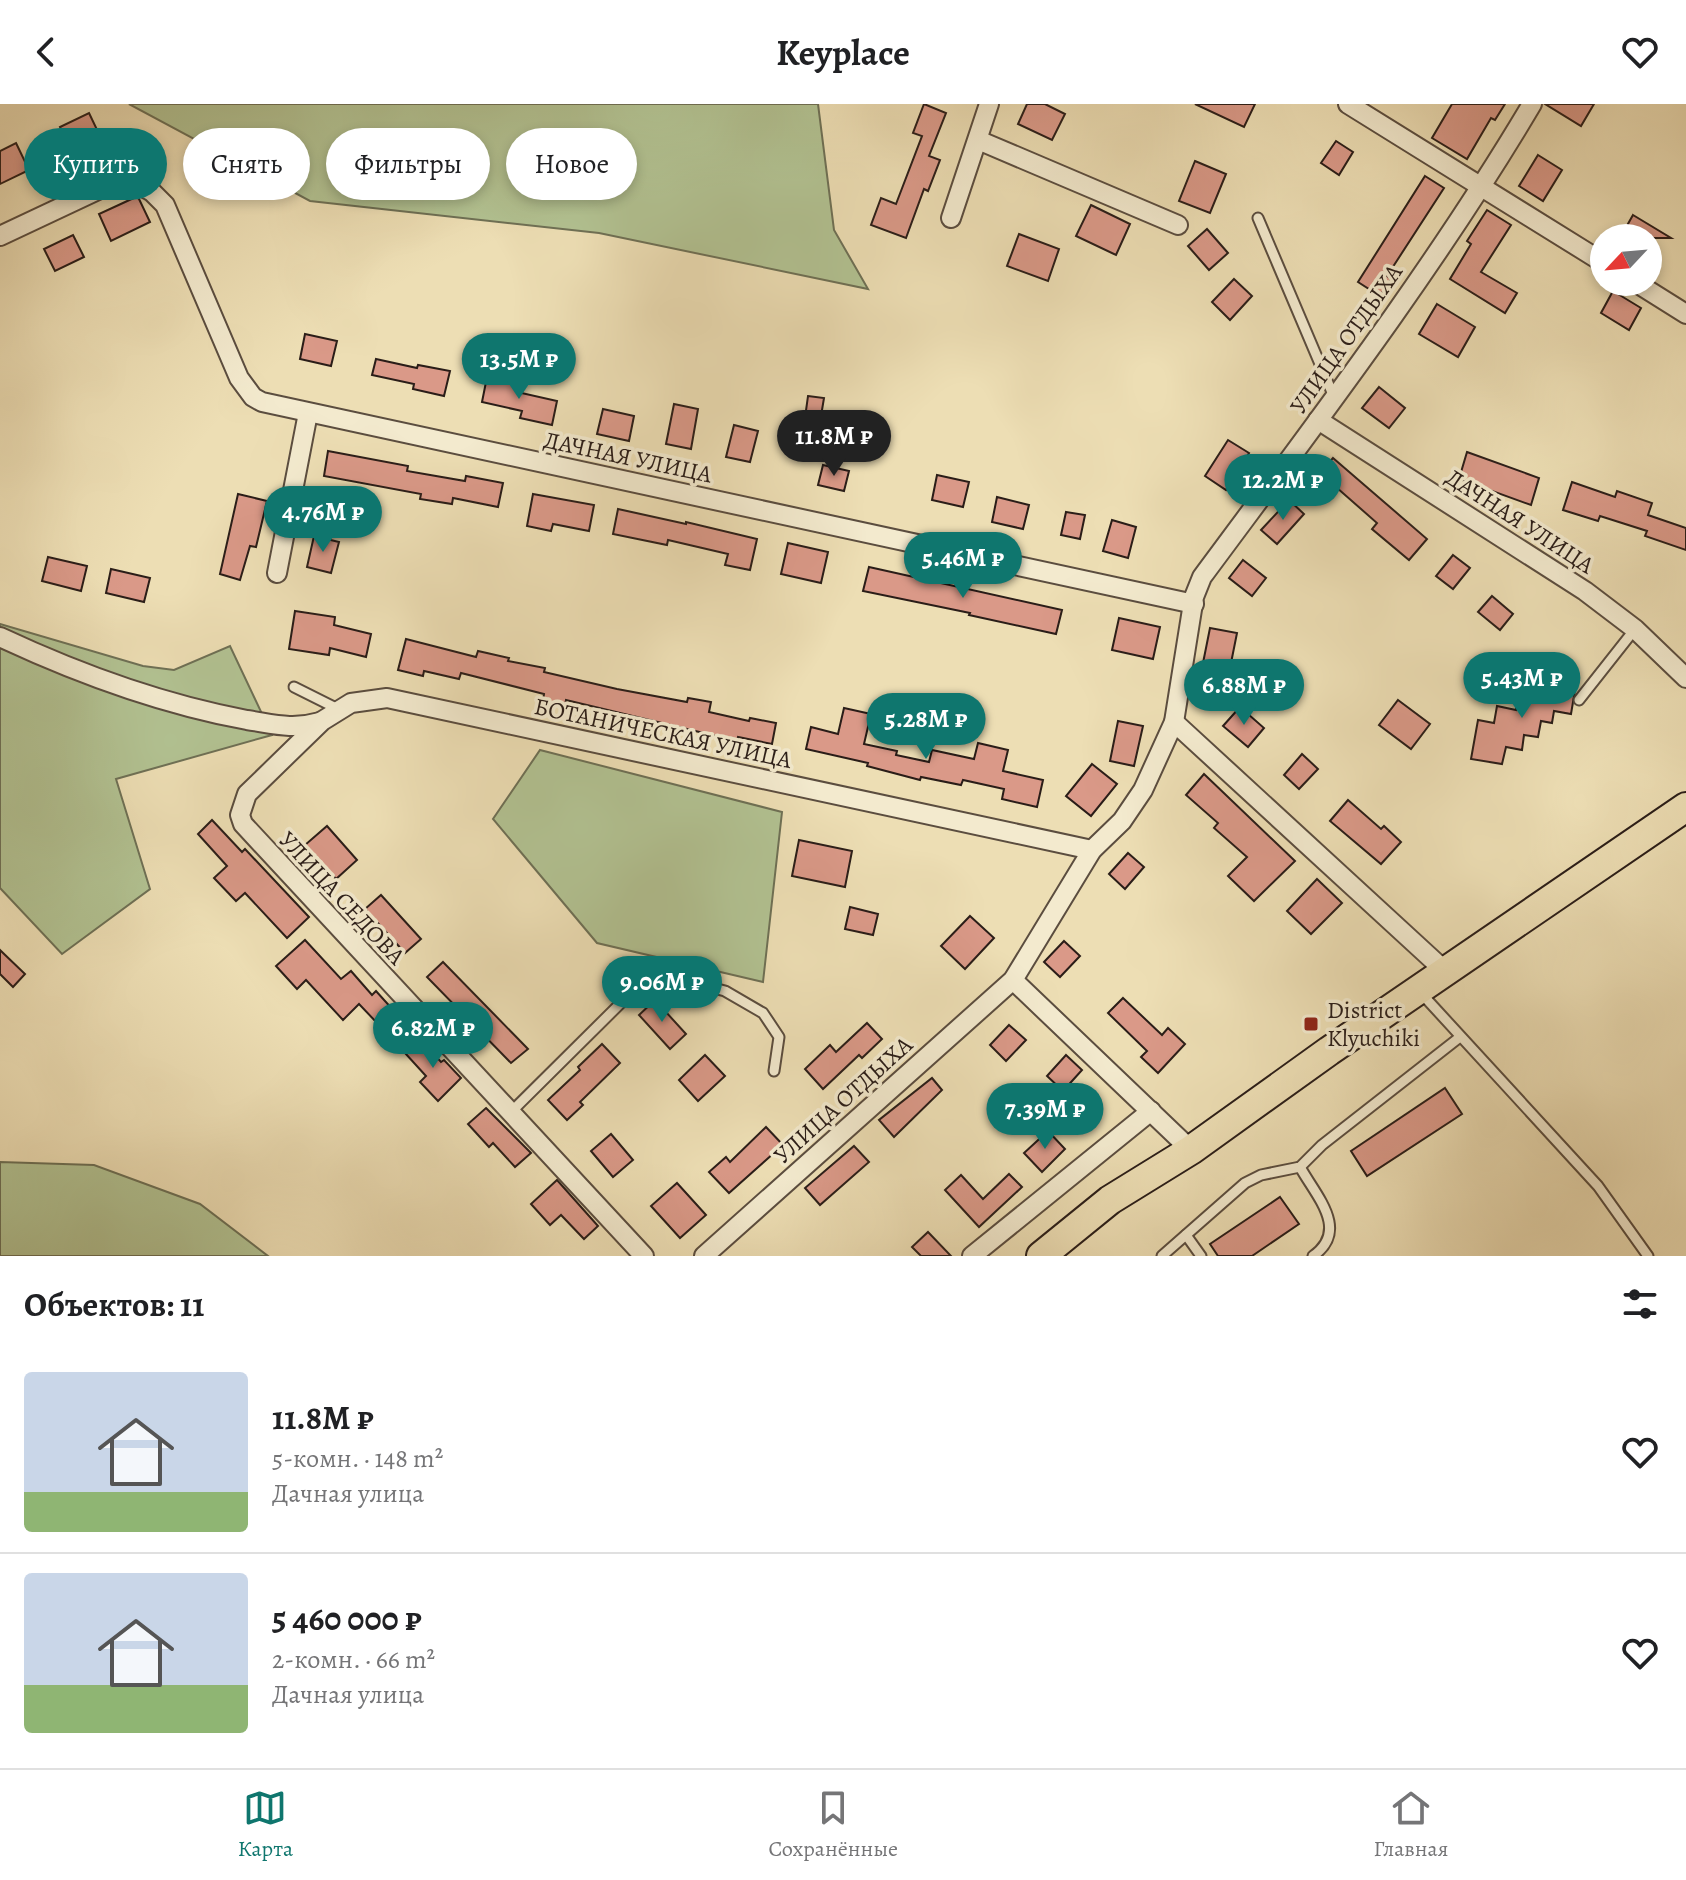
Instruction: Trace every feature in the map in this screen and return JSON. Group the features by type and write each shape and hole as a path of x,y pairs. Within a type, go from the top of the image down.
{"main road":[{"path":"1041,1256 1110,1200 1191,1150 1686,807"},
{"path":"1066,1256 1191,1150"}],"street":[{"path":"951,218 989,104"},
{"path":"1348,104 1590,254"},
{"name":"УЛИЦА ОТДЫХА","path":"704,1256 1013,980 1092,850 1134,807 1174,722 1194,604 1202,577 1483,187 1532,104"},
{"path":"978,140 1178,225"},
{"name":"ДАЧНАЯ УЛИЦА","path":"0,236 119,180 134,182 152,192 165,205 245,387 262,402 1194,604"},
{"path":"1657,296 1686,314"},
{"path":"277,573 308,413"},
{"name":"ДАЧНАЯ УЛИЦА","path":"1318,420 1585,591 1635,629 1686,678"},
{"path":"0,637 155,699 201,712 294,728 322,721"},
{"name":"БОТАНИЧЕСКАЯ УЛИЦА","path":"322,721 351,703 387,698 1092,850"},
{"name":"УЛИЦА СЕДОВА","path":"322,721 247,794 240,815 252,836 644,1256"},
{"path":"1174,722 1446,972"},
{"path":"1013,980 1191,1150"},
{"path":"972,1256 1151,1111"}],"lane":[{"path":"1258,218 1334,397"},
{"path":"1579,700 1635,629"},
{"path":"294,687 340,710"},
{"path":"509,1114 642,982 679,979 725,991 763,1013 779,1037 774,1071"},
{"path":"1418,990 1598,1186 1648,1256"},
{"path":"1162,1256 1245,1183 1261,1175 1300,1167 1322,1145 1460,1037"},
{"path":"1300,1167 1323,1206 1331,1227 1328,1241 1313,1256"},
{"path":"1186,1235 1201,1256"}],"green space":[{"path":"129,104 818,104 834,230 868,289 599,233 310,201 310,128 183,128 183,133"},
{"path":"0,624 143,666 174,670 230,646 272,735 116,779 150,889 62,954 0,888"},
{"path":"540,750 782,812 763,982 597,943 493,819"},
{"path":"0,1162 94,1165 200,1204 268,1256 0,1256"}],"building":[{"path":"924,104 946,113 929,156 940,160 928,191 924,189 906,238 871,225 881,198 896,204 922,136 913,133"},
{"path":"1027,104 1045,104 1065,114 1052,140 1018,124"},
{"path":"1195,104 1255,104 1244,127"},
{"path":"1452,104 1505,104 1495,120 1491,118 1467,159 1432,138"},
{"path":"1545,104 1594,104 1581,126"},
{"path":"89,113 96,128 60,128"},
{"path":"1336,141 1353,152 1339,175 1321,163"},
{"path":"16,143 24,160 24,172 0,184 0,151"},
{"path":"1538,155 1562,170 1543,201 1519,186"},
{"path":"1195,161 1226,174 1210,213 1179,201"},
{"path":"1425,176 1444,188 1387,276 1391,279 1380,296 1358,282"},
{"path":"129,200 139,200 150,222 111,241 99,214"},
{"path":"1091,205 1130,224 1116,255 1076,236"},
{"path":"1487,210 1511,225 1481,272 1517,293 1505,313 1450,279 1471,244 1467,241"},
{"path":"1633,215 1648,224 1628,224"},
{"path":"1207,229 1228,253 1209,270 1188,246"},
{"path":"1019,234 1059,249 1048,281 1007,266"},
{"path":"73,235 84,257 55,271 44,249"},
{"path":"1234,279 1252,296 1230,320 1212,302"},
{"path":"1610,296 1621,296 1641,308 1629,330 1601,313"},
{"path":"1437,304 1475,327 1458,357 1419,334"},
{"path":"305,334 337,341 331,366 300,359"},
{"path":"376,359 450,371 444,396 413,389 414,384 372,375"},
{"path":"487,377 518,384 517,392 557,401 552,425 520,418 522,411 482,402"},
{"path":"1379,387 1405,408 1389,428 1362,408"},
{"path":"808,396 824,398 818,434 803,432"},
{"path":"674,404 698,409 691,449 666,444"},
{"path":"603,409 634,416 629,441 597,434"},
{"path":"734,425 758,431 750,462 726,457"},
{"path":"1228,440 1249,453 1226,490 1205,476"},
{"path":"328,451 408,466 407,471 465,481 466,476 503,483 498,507 453,498 452,504 420,499 421,494 324,476"},
{"path":"1467,452 1539,478 1531,505 1459,479"},
{"path":"1333,458 1427,539 1409,560 1372,529 1377,523 1320,473"},
{"path":"823,465 849,471 844,491 818,485"},
{"path":"937,475 969,482 963,507 932,500"},
{"path":"1572,482 1615,497 1617,491 1652,503 1648,515 1686,528 1686,550 1645,536 1647,531 1600,516 1598,521 1563,510"},
{"path":"238,494 267,501 256,547 250,546 240,580 220,574"},
{"path":"533,494 594,505 589,531 553,524 551,531 527,526"},
{"path":"997,497 1029,505 1023,529 992,522"},
{"path":"1289,500 1304,514 1277,544 1261,530"},
{"path":"618,509 757,539 750,570 725,565 728,554 668,540 667,545 613,534"},
{"path":"1066,512 1085,515 1080,539 1061,535"},
{"path":"1112,520 1136,527 1128,558 1103,551"},
{"path":"314,536 339,542 331,573 307,567"},
{"path":"788,543 828,552 821,583 781,574"},
{"path":"1453,555 1470,568 1453,589 1436,576"},
{"path":"48,557 87,566 81,591 42,581"},
{"path":"1243,560 1266,578 1252,596 1229,578"},
{"path":"869,567 1062,610 1056,634 863,591"},
{"path":"111,569 150,578 144,602 106,593"},
{"path":"1492,596 1513,614 1500,630 1478,612"},
{"path":"295,611 335,617 334,625 371,634 366,657 330,648 329,655 289,649"},
{"path":"1119,618 1160,627 1153,659 1112,650"},
{"path":"1210,628 1237,633 1230,668 1203,663"},
{"path":"406,639 476,657 478,651 509,658 508,661 545,668 544,672 617,689 687,702 688,698 711,702 709,712 749,721 750,718 776,723 772,744 738,737 737,741 566,700 565,706 543,701 544,694 461,673 459,679 424,671 423,676 398,670"},
{"path":"1538,677 1576,684 1571,714 1554,711 1552,723 1541,721 1538,737 1524,735 1522,750 1506,747 1502,764 1471,759 1478,720 1494,723 1497,706 1516,710 1519,694 1535,697"},
{"path":"1398,700 1430,724 1411,749 1379,725"},
{"path":"1240,707 1264,728 1248,747 1223,726"},
{"path":"844,708 871,714 864,744 897,751 896,755 929,762 932,750 974,759 978,743 1008,750 1003,771 1043,780 1037,807 1002,799 1004,789 963,780 961,785 921,777 920,780 867,766 868,763 806,749 811,727 838,734"},
{"path":"1118,721 1143,726 1134,766 1110,761"},
{"path":"1302,754 1318,769 1299,789 1284,775"},
{"path":"1092,764 1117,784 1091,816 1066,796"},
{"path":"1204,774 1295,861 1254,901 1228,876 1247,857 1214,828 1218,823 1186,795"},
{"path":"1348,800 1401,842 1381,864 1330,821"},
{"path":"212,820 242,852 245,849 309,917 287,938 245,893 236,901 214,878 227,866 198,834"},
{"path":"327,826 357,860 336,879 305,845"},
{"path":"799,840 852,851 845,887 792,876"},
{"path":"1128,853 1144,867 1125,889 1109,874"},
{"path":"1317,879 1342,903 1311,934 1287,911"},
{"path":"381,895 421,939 405,953 365,909"},
{"path":"850,907 878,914 873,935 845,929"},
{"path":"970,916 994,938 965,969 941,946"},
{"path":"305,940 341,979 351,971 372,995 376,991 394,1011 379,1025 359,1004 343,1020 306,980 297,989 276,966"},
{"path":"1064,941 1080,956 1060,977 1044,962"},
{"path":"0,950 25,974 13,987 0,974"},
{"path":"443,962 528,1049 511,1063 427,977"},
{"path":"1123,998 1162,1035 1168,1028 1185,1044 1158,1073 1141,1057 1147,1051 1108,1013"},
{"path":"655,1000 686,1034 670,1049 639,1015"},
{"path":"867,1023 882,1039 862,1058 859,1055 823,1089 805,1069 830,1045 836,1052"},
{"path":"1009,1025 1026,1040 1006,1061 990,1045"},
{"path":"420,1039 461,1078 438,1101 420,1082 426,1076 405,1053"},
{"path":"602,1044 620,1063 580,1102 583,1105 567,1120 548,1100"},
{"path":"705,1055 725,1076 698,1101 679,1080"},
{"path":"1066,1055 1082,1070 1063,1091 1047,1076"},
{"path":"932,1078 942,1090 894,1137 879,1120"},
{"path":"1445,1088 1462,1114 1367,1176 1351,1151"},
{"path":"486,1108 531,1153 515,1167 493,1143 489,1147 468,1124"},
{"path":"766,1127 783,1145 729,1193 709,1172 726,1157 730,1162"},
{"path":"1048,1131 1065,1149 1042,1172 1024,1153"},
{"path":"611,1134 633,1160 613,1177 591,1151"},
{"path":"854,1146 869,1162 820,1205 805,1188"},
{"path":"1009,1174 1022,1187 979,1227 945,1190 961,1175 983,1199"},
{"path":"557,1180 598,1226 584,1239 561,1215 550,1225 531,1204"},
{"path":"677,1183 706,1215 680,1238 651,1206"},
{"path":"1280,1197 1299,1224 1252,1256 1218,1256 1210,1244"},
{"path":"928,1232 951,1256 921,1256 912,1247"}],"place":[{"name":"District Klyuchiki","path":"1311,1024"}]}
